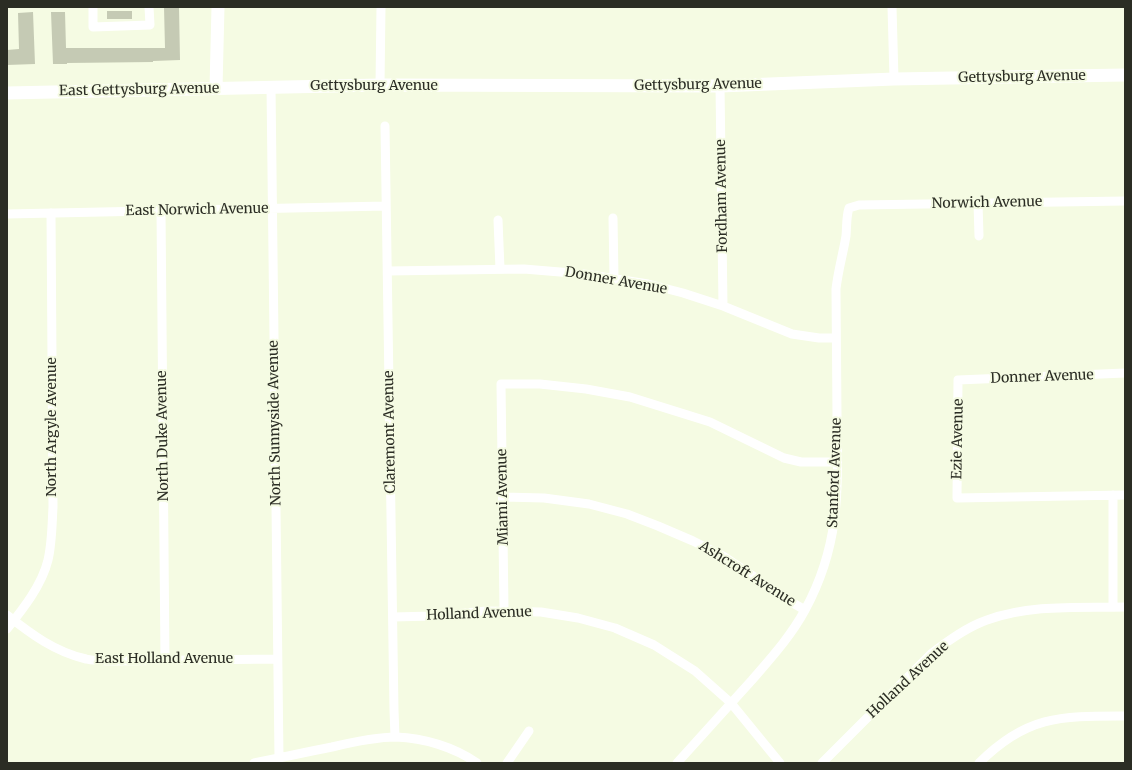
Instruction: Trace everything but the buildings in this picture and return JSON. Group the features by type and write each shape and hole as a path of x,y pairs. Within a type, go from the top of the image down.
{"street":[{"path":"93,7 93,27 150,26 149,7"},
{"path":"216,88 218,7"},
{"path":"380,86 381,7"},
{"path":"892,7 894,79"},
{"name":"Gettysburg Avenue","path":"271,87 720,86 894,79 1125,75"},
{"name":"Fordham Avenue","path":"720,86 723,306"},
{"name":"East Gettysburg Avenue","path":"7,93 271,87"},
{"name":"North Sunnyside Avenue","path":"271,87 279,758"},
{"name":"Claremont Avenue","path":"385,126 394,710 396,737"},
{"name":"Norwich Avenue","path":"849,208 859,205 1125,201"},
{"path":"978,203 979,236"},
{"name":"East Norwich Avenue","path":"7,214 386,206"},
{"name":"Stanford Avenue","path":"677,763 790,634 805,610 820,580 832,540 836,507 836,289 838,270 846,234 846,216 849,208"},
{"name":"North Duke Avenue","path":"161,211 165,660"},
{"name":"North Argyle Avenue","path":"7,629 10,618 42,578 48,560 52,533 51,213"},
{"path":"613,218 614,278"},
{"path":"498,220 500,269"},
{"name":"Donner Avenue","path":"388,271 500,269 556,271 614,278 683,293 723,306 792,334 813,338 836,338"},
{"name":"Donner Avenue","path":"958,380 1125,373"},
{"name":"Ezie Avenue","path":"958,380 957,498 1114,495"},
{"name":"Miami Avenue","path":"504,610 501,384 540,384 586,389 630,397 710,422 784,458 801,462 837,462"},
{"path":"1113,607 1114,495 1125,495"},
{"name":"Ashcroft Avenue","path":"503,497 544,498 589,504 627,514 646,521 693,541 723,556 779,595 805,610"},
{"name":"Holland Avenue","path":"822,763 932,653 949,640 968,629 986,620 1026,610 1125,607"},
{"name":"Holland Avenue","path":"393,617 433,616 504,610 541,612 578,618 615,628 654,645 695,671 731,703"},
{"name":"East Holland Avenue","path":"10,618 60,652 87,660 277,659"},
{"path":"731,703 780,763"},
{"path":"979,763 995,748 1014,734 1035,724 1064,718 1125,716"},
{"path":"507,763 529,731"},
{"path":"254,763 364,740 396,737 434,743 451,749 477,763"}]}
